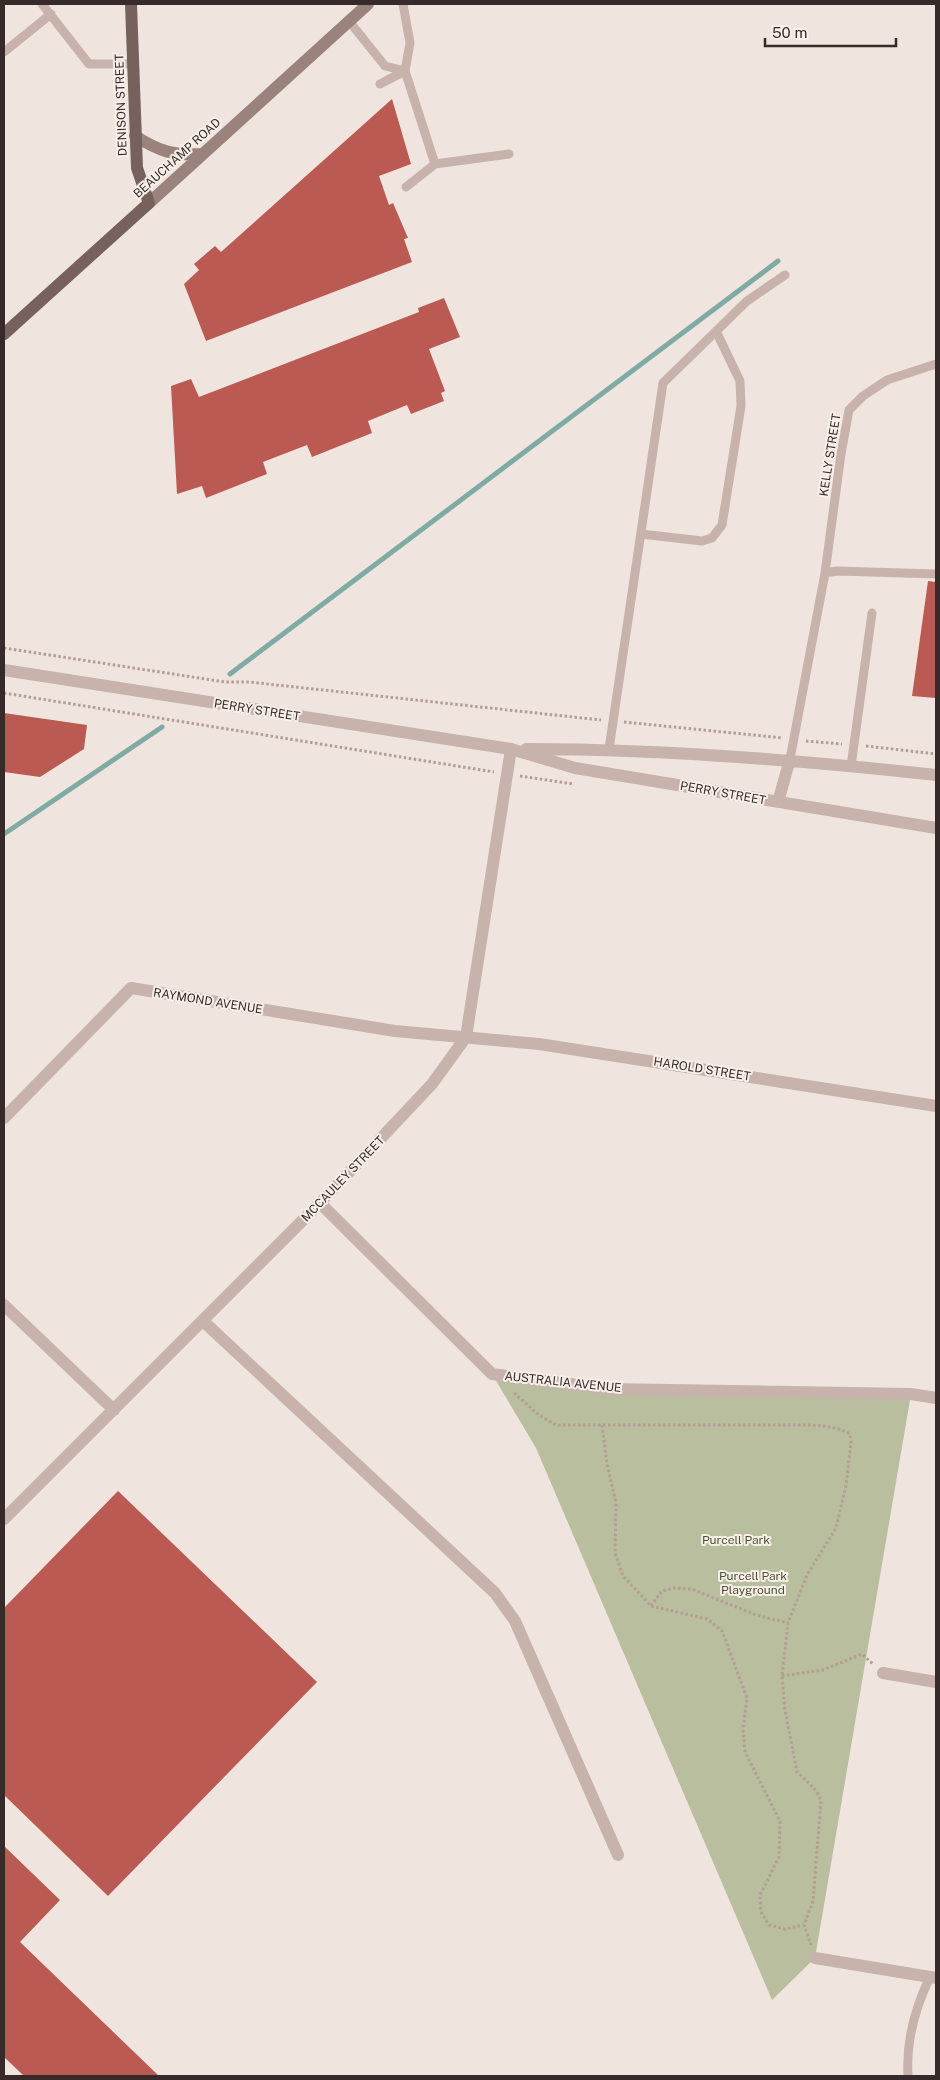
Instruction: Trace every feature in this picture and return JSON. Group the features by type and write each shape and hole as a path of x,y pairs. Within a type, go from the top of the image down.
{"main road":[{"name":"DENISON STREET","path":"131,4 137,168 149,203"},
{"name":"BEAUCHAMP ROAD","path":"4,334 368,4"},
{"path":"136,136 164,152 181,155 202,154"}],"street":[{"name":"PERRY STREET","path":"4,670 511,749 576,768 936,828"},
{"name":"PERRY STREET","path":"511,749 610,749 790,759 936,775"},
{"name":"MCCAULEY STREET","path":"4,1519 320,1203 432,1084 466,1037 511,749"},
{"path":"778,802 790,759"},
{"name":"RAYMOND AVENUE","path":"4,1118 131,988 395,1031 466,1037"},
{"name":"HAROLD STREET","path":"466,1037 539,1044 936,1106"},
{"name":"AUSTRALIA AVENUE","path":"320,1203 492,1374 607,1389 911,1394 936,1398"},
{"path":"4,1305 114,1410"},
{"path":"202,1321 495,1593 515,1621 618,1855"},
{"path":"883,1673 936,1682"},
{"path":"815,1958 933,1978"}],"lane":[{"path":"42,4 89,64 133,64"},
{"path":"403,4 410,44 404,71 435,164"},
{"path":"4,52 51,14"},
{"path":"349,21 385,66 404,71"},
{"path":"380,84 404,71"},
{"path":"406,186 435,164 509,154"},
{"path":"610,749 663,383 747,301 785,275"},
{"path":"641,534 702,541 712,538 722,525 741,406 740,381 716,331"},
{"name":"KELLY STREET","path":"790,759 825,573 841,454 849,410 863,396 887,380 936,364"},
{"path":"825,573 837,571 936,574"},
{"path":"851,766 872,614"},
{"path":"908,2076 909,2044 918,2002 933,1978"}],"path":[{"path":"4,648 225,682 249,682 936,754"},
{"path":"4,693 576,785"},
{"path":"512,1392 539,1415 556,1425 807,1425 828,1426 842,1429 850,1434 851,1443 846,1484 836,1528 807,1575 788,1623 782,1676 785,1710 797,1772 814,1788 821,1800 814,1901 804,1926 815,1958"},
{"path":"602,1425 607,1464 616,1503 615,1553 623,1576 651,1606 707,1619 722,1631 747,1698 743,1729 745,1752 780,1821 779,1857 760,1895 761,1912 768,1925 785,1929 804,1926"},
{"path":"651,1606 662,1592 674,1588 692,1590 756,1615 788,1623"},
{"path":"782,1676 823,1670 862,1654 883,1673"}],"green space":[{"name":"Purcell Park","path":"492,1374 607,1389 911,1394 815,1958 772,2000 536,1448"}],"building":[{"path":"392,99 411,164 379,176 389,205 393,203 408,238 404,239 412,262 206,341 184,284 199,270 194,264 215,246 221,252"},
{"path":"444,298 460,337 429,349 445,391 441,393 444,401 411,414 407,405 368,421 372,433 312,457 307,445 263,462 267,474 206,498 202,486 177,494 171,386 191,379 199,397 419,312 418,308"},
{"path":"928,581 936,582 936,698 912,696"},
{"path":"4,713 87,725 84,749 40,777 4,772"},
{"path":"118,1491 317,1682 108,1896 4,1795 4,1608"},
{"path":"4,1846 60,1900 20,1942 159,2076 24,2076 4,2057"}],"waterway":[{"path":"230,674 778,261"},
{"path":"4,834 162,727"}],"park label":[{"name":"Purcell Park Playground","path":"753,1583"}]}
